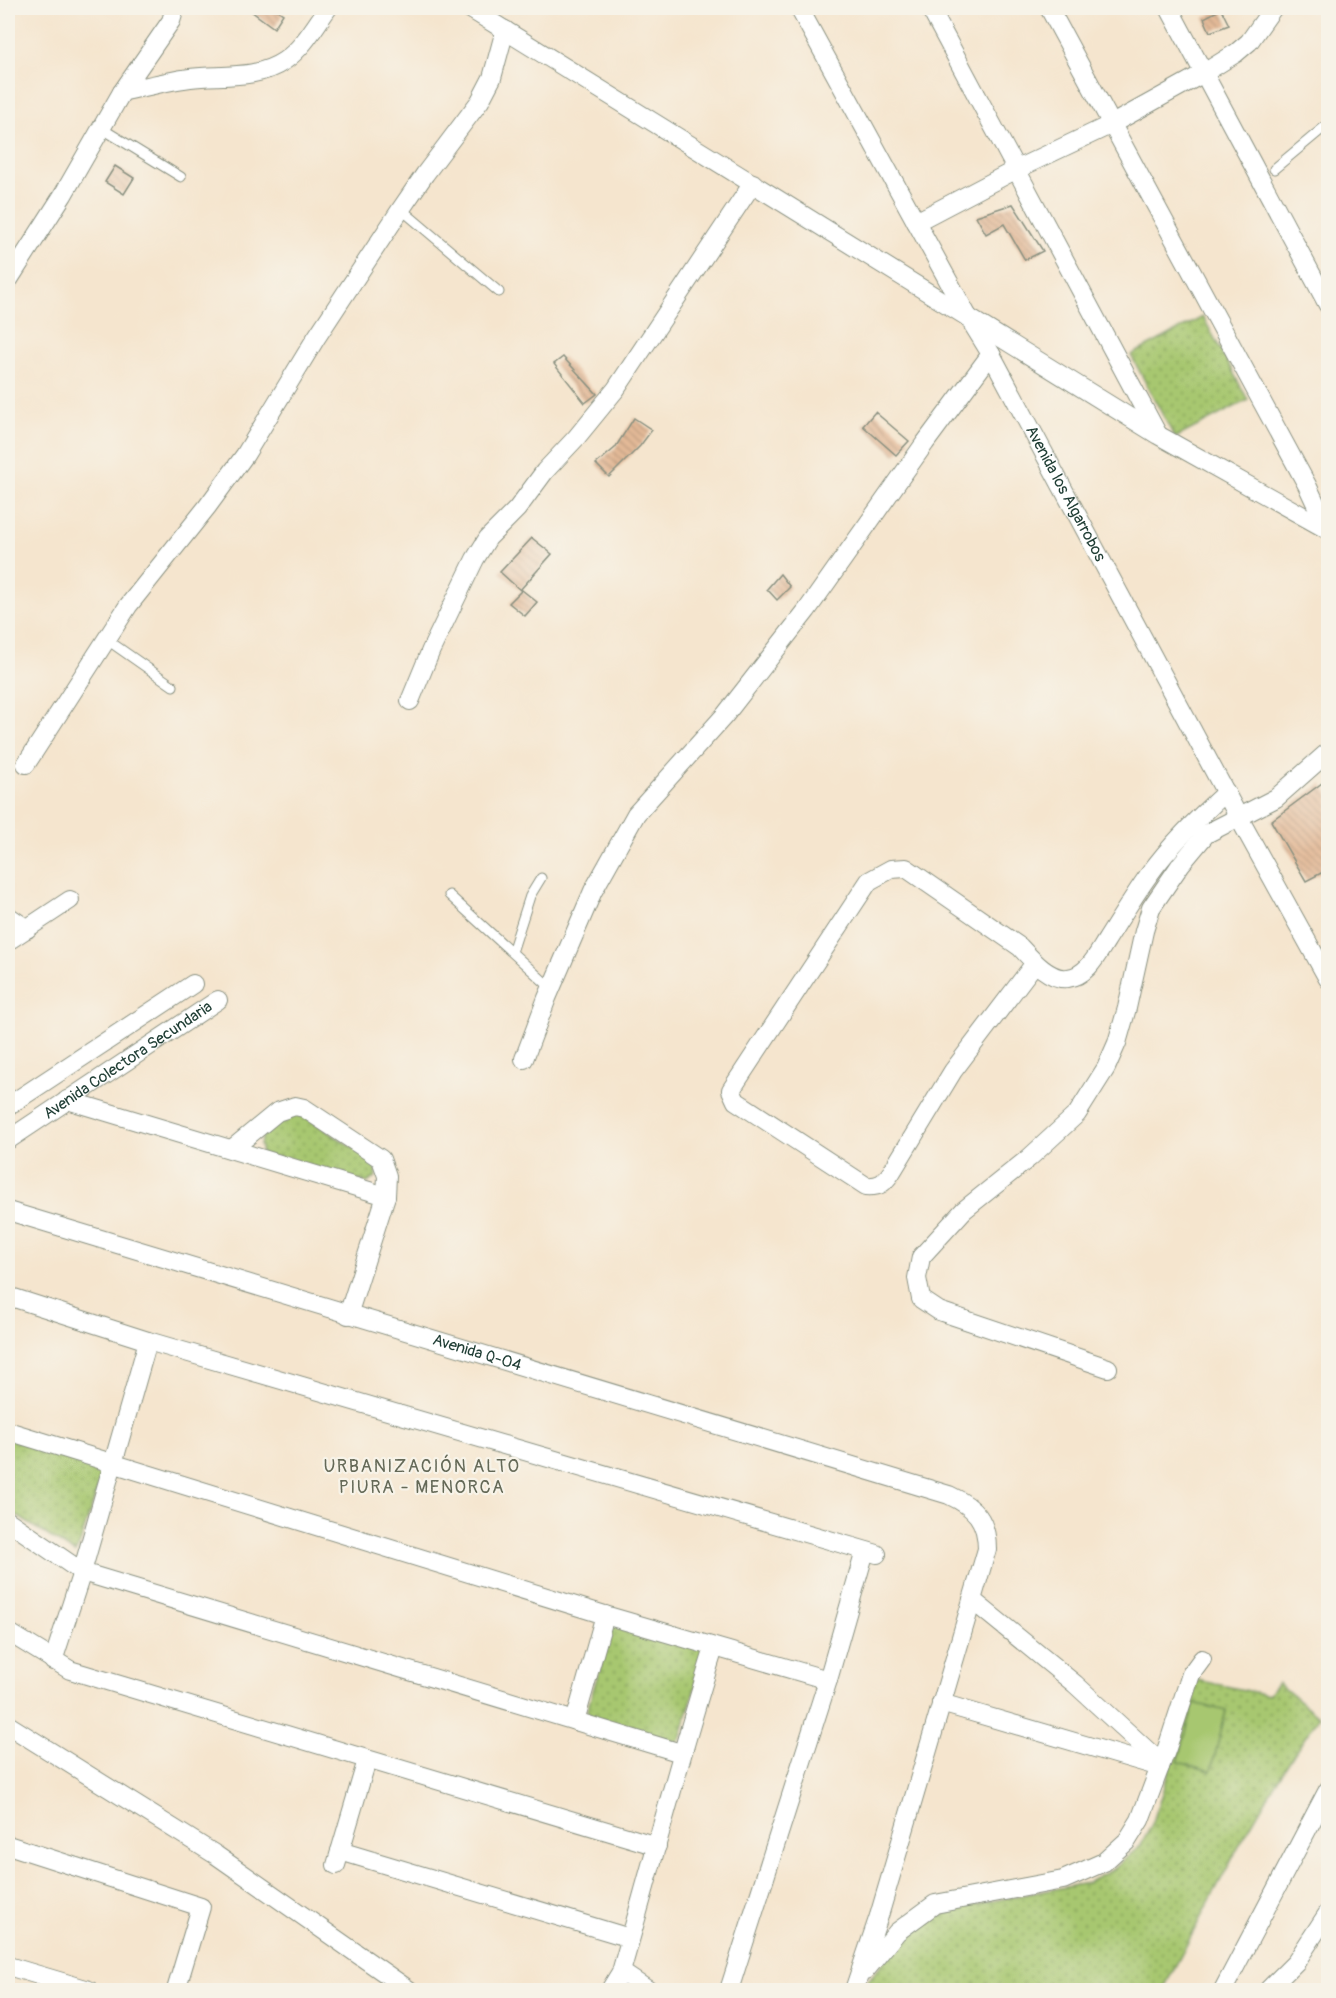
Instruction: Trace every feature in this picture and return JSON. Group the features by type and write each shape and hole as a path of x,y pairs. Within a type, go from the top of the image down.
{"street":[{"path":"8,280 63,195 122,92 171,21 175,8"},
{"path":"122,92 190,78 247,75 260,72 284,61 304,42 328,8"},
{"path":"469,8 1158,435 1328,530"},
{"name":"Avenida los Algarrobos","path":"799,8 967,315 991,354 1329,979"},
{"path":"930,8 1158,435"},
{"path":"1049,8 1307,485 1328,530"},
{"path":"1169,8 1204,73 1267,174 1329,305"},
{"path":"916,222 1017,169 1112,124 1204,73 1249,42 1273,8"},
{"path":"26,764 128,606 207,507 245,455 316,338 424,174 480,101 492,78 505,30"},
{"path":"410,701 431,650 488,537 517,509 545,471 576,438 616,389 753,183"},
{"path":"524,1059 551,988 593,891 636,814 724,715 807,610 991,354"},
{"path":"1108,1368 939,1311 921,1299 917,1278 921,1257 964,1210 1029,1158 1077,1114 1106,1068 1117,1043 1151,908 1181,864 1206,834 1276,798 1329,752"},
{"path":"1035,963 953,1071 891,1173 884,1183 877,1187 866,1186 736,1101 731,1090 869,881 891,869 906,868 1020,947 1035,963 1051,975 1066,979 1081,974 1094,959 1149,874 1193,822 1226,792"},
{"path":"8,941 70,900"},
{"path":"8,916 27,929"},
{"name":"Avenida Colectora Secundaria","path":"8,1106 193,984"},
{"name":"Avenida Colectora Secundaria","path":"8,1140 218,1000"},
{"path":"67,1100 386,1196"},
{"path":"232,1149 278,1112 295,1106 304,1108 381,1159 387,1176 386,1196 348,1315"},
{"name":"Avenida Q-04","path":"8,1211 949,1495 964,1502 978,1515 987,1532 987,1549 879,1916 856,1985"},
{"path":"8,1296 148,1341 871,1552 729,1990"},
{"path":"53,1661 82,1572 148,1341"},
{"path":"8,1431 605,1616 828,1680"},
{"path":"8,1521 82,1572 681,1752"},
{"path":"972,1600 1075,1684 1161,1765"},
{"path":"575,1721 605,1616"},
{"path":"8,1632 70,1670 657,1846"},
{"path":"610,1990 621,1972 681,1752 714,1648"},
{"path":"856,1985 897,1932 935,1904 1063,1880 1104,1862 1127,1841 1140,1820 1191,1674 1202,1659"},
{"path":"941,1703 1161,1765"},
{"path":"8,1725 216,1855 409,1990"},
{"path":"367,1760 338,1858 630,1938"},
{"path":"1223,1990 1329,1790"},
{"path":"8,1845 201,1906 176,1990"},
{"path":"1268,1990 1296,1962 1329,1913"},
{"path":"8,1966 89,1990"},
{"path":"621,1972 648,1990"}],"lane":[{"path":"1267,174 1329,124"},
{"path":"101,128 181,177"},
{"path":"401,209 499,292"},
{"path":"106,639 173,686"},
{"path":"512,952 530,896 541,878"},
{"path":"449,895 551,988"}],"green space":[{"path":"1203,317 1248,400 1175,438 1131,355"},
{"path":"294,1113 304,1116 375,1162 377,1172 375,1178 367,1183 262,1154 260,1144 263,1135"},
{"path":"8,1438 99,1466 103,1472 75,1553 8,1510"},
{"path":"613,1626 704,1648 705,1654 680,1739 676,1742 590,1717 587,1710"},
{"path":"1197,1680 1268,1695 1278,1683 1319,1717 1256,1816 1163,1990 865,1990 867,1982 902,1939 951,1910 1087,1883 1114,1869 1141,1845 1153,1822"},
{"path":"1194,1703 1226,1711 1211,1771 1178,1762"}],"building":[{"path":"247,8 274,8 283,14 274,28"},
{"path":"1221,9 1229,25 1210,32 1204,18"},
{"path":"115,166 134,178 124,194 105,182"},
{"path":"1013,204 1043,251 1025,260 1004,224 986,234 976,216"},
{"path":"563,357 597,394 585,403 554,364"},
{"path":"875,412 909,441 896,455 863,426"},
{"path":"634,418 652,430 640,446 609,477 596,464 615,448"},
{"path":"532,538 552,554 520,590 500,572"},
{"path":"780,574 790,587 777,600 767,589"},
{"path":"522,590 537,602 525,616 509,603"},
{"path":"1322,783 1329,794 1329,869 1306,881 1271,821"}],"district":[{"name":"URBANIZACIÓN ALTO PIURA - MENORCA","path":"422,1476"}]}
